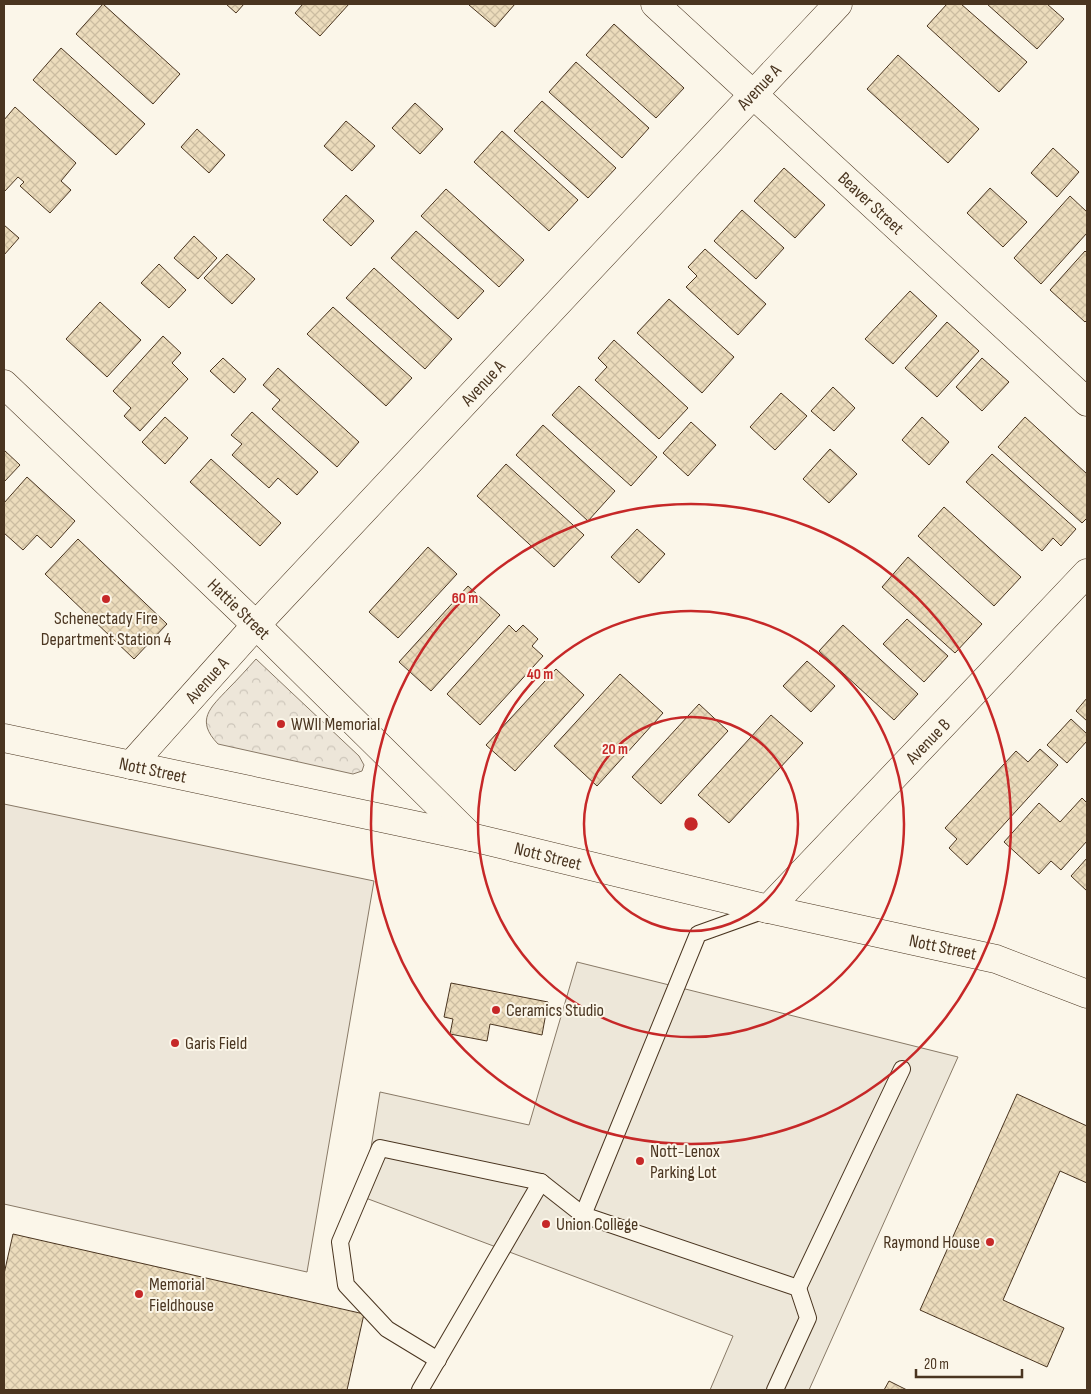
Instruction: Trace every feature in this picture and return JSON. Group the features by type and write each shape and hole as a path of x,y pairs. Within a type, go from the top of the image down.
{"street":[{"name":"Beaver Street","path":"655,4 1087,402"},
{"name":"Avenue A","path":"131,765 256,625 838,4"},
{"name":"Hattie Street","path":"4,384 256,625 471,837"},
{"name":"Avenue B","path":"768,909 1087,573"},
{"name":"Nott Street","path":"4,738 471,837 768,909 996,959 1087,994"}],"lane":[{"path":"583,1215 698,934 768,909"},
{"path":"775,1390 808,1318 798,1288 902,1069"},
{"path":"438,1360 387,1329 346,1285 340,1242 380,1148 541,1182 583,1215 798,1288"},
{"path":"420,1390 541,1182"}],"green space":[{"path":"256,659 359,756 364,765 362,771 353,774 218,744 207,728 208,714 216,702"},
{"name":"Garis Field","path":"4,804 374,881 307,1272 4,1204"}],"shaded area":[{"name":"Nott-Lenox Parking Lot","path":"577,962 958,1057 809,1390 710,1390 733,1336 363,1197 380,1092 529,1125"}],"building":[{"path":"103,4 180,74 153,104 76,34"},
{"path":"226,4 244,4 236,13"},
{"path":"303,4 349,4 320,36 295,13"},
{"path":"470,4 515,4 495,27"},
{"path":"947,4 961,4 1027,62 999,92 927,26"},
{"path":"987,4 1047,4 1064,19 1037,49"},
{"path":"614,24 684,88 656,118 586,55"},
{"path":"61,48 145,124 116,155 33,80"},
{"path":"898,55 979,129 948,163 867,89"},
{"path":"576,62 649,128 622,158 549,92"},
{"path":"542,101 616,168 588,198 514,131"},
{"path":"415,103 443,129 420,154 392,128"},
{"path":"15,107 76,163 61,181 71,190 50,213 20,186 24,182 18,177 4,192 4,120"},
{"path":"346,121 375,146 352,171 324,146"},
{"path":"197,129 225,155 209,173 181,147"},
{"path":"502,131 578,200 549,231 474,162"},
{"path":"1053,148 1079,172 1057,197 1031,173"},
{"path":"784,168 825,205 795,238 754,201"},
{"path":"990,188 1027,222 1003,247 967,213"},
{"path":"446,189 524,260 499,287 421,216"},
{"path":"346,195 374,221 351,246 323,220"},
{"path":"1070,196 1087,212 1087,233 1041,284 1014,258"},
{"path":"742,210 784,248 756,279 714,241"},
{"path":"4,225 19,238 4,255"},
{"path":"416,231 484,291 458,319 391,258"},
{"path":"194,236 217,258 198,279 174,258"},
{"path":"705,249 766,304 738,335 686,287 697,276 688,267"},
{"path":"1085,251 1087,253 1087,320 1085,322 1050,290"},
{"path":"227,254 255,279 232,304 204,278"},
{"path":"159,264 186,290 169,308 141,283"},
{"path":"374,268 452,339 425,369 346,298"},
{"path":"910,291 937,316 893,364 865,339"},
{"path":"669,299 734,357 702,393 637,333"},
{"path":"100,302 141,340 107,377 66,339"},
{"path":"333,307 412,378 386,406 307,334"},
{"path":"947,322 979,351 937,397 905,368"},
{"path":"163,336 181,353 172,363 188,379 140,431 124,416 131,408 113,391"},
{"path":"614,340 688,408 659,439 595,380 607,367 598,358"},
{"path":"223,358 246,379 234,393 210,371"},
{"path":"982,358 1009,382 982,411 956,387"},
{"path":"278,368 359,442 337,467 272,409 280,400 263,385"},
{"path":"579,386 657,457 631,486 552,415"},
{"path":"833,387 855,408 834,431 811,411"},
{"path":"781,393 807,416 775,450 750,427"},
{"path":"252,412 318,472 297,495 278,478 269,488 232,455 242,444 231,435"},
{"path":"165,417 188,438 165,464 142,442"},
{"path":"922,417 949,442 929,465 902,440"},
{"path":"1025,417 1087,474 1087,518 1082,523 998,447"},
{"path":"691,422 716,445 688,476 663,453"},
{"path":"543,425 615,491 588,521 516,455"},
{"path":"830,449 857,474 829,503 803,479"},
{"path":"4,450 20,465 4,482"},
{"path":"992,454 1076,529 1061,546 1053,538 1042,551 966,482"},
{"path":"211,459 281,523 260,546 190,482"},
{"path":"506,464 584,535 554,567 477,496"},
{"path":"27,477 75,521 51,548 37,535 23,550 4,533 4,503"},
{"path":"944,507 1021,577 994,606 918,536"},
{"path":"637,529 665,554 639,583 611,557"},
{"name":"Schenectady Fire Department Station 4","path":"78,539 167,624 134,659 45,574"},
{"path":"428,547 457,574 398,638 369,612"},
{"path":"908,557 982,624 955,653 882,587"},
{"path":"468,586 500,615 431,691 399,662"},
{"path":"907,619 948,656 924,682 883,644"},
{"path":"509,625 516,632 523,625 538,639 532,646 543,656 480,725 447,694"},
{"path":"843,625 918,694 894,720 819,651"},
{"path":"807,661 835,686 811,712 783,686"},
{"path":"556,669 584,695 515,771 486,745"},
{"path":"620,674 663,713 597,786 554,746"},
{"path":"1087,698 1087,721 1076,711"},
{"path":"699,704 728,731 661,804 632,777"},
{"path":"771,715 803,743 729,823 698,795"},
{"path":"1071,719 1087,734 1087,741 1067,763 1047,745"},
{"path":"1040,749 1058,765 967,865 949,848 957,839 945,828 1016,751 1028,762"},
{"path":"1082,798 1087,803 1087,841 1061,870 1051,861 1039,874 1004,842 1039,803 1060,822"},
{"path":"1087,858 1087,891 1071,876"},
{"name":"Ceramics Studio","path":"451,983 548,1002 542,1035 490,1024 487,1041 450,1034 453,1019 444,1017"},
{"name":"Raymond House","path":"1017,1094 1087,1126 1087,1183 1060,1171 1003,1300 1064,1328 1047,1367 920,1310"},
{"name":"Memorial Fieldhouse","path":"13,1234 364,1314 347,1390 4,1390 4,1274"},
{"path":"889,1381 907,1390 884,1390"}],"place":[{"name":"Schenectady Fire Department Station 4","path":"106,599"},
{"name":"WWII Memorial","path":"281,724"},
{"name":"Ceramics Studio","path":"496,1010"},
{"name":"Garis Field","path":"175,1043"},
{"name":"Nott-Lenox Parking Lot","path":"640,1161"},
{"name":"Union College","path":"546,1224"},
{"name":"Raymond House","path":"990,1242"},
{"name":"Memorial Fieldhouse","path":"139,1294"}]}
